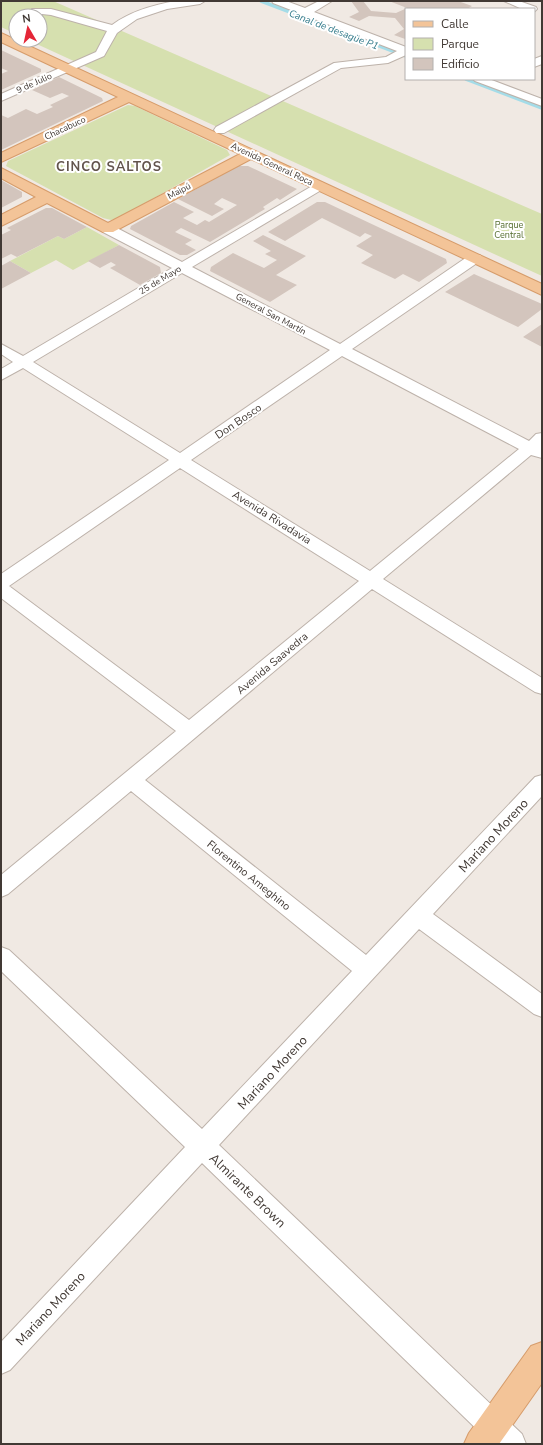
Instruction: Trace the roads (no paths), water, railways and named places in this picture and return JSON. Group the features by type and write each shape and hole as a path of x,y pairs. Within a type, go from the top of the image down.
{"main road":[{"name":"Avenida General Roca","path":"1,37 542,290"},
{"name":"Chacabuco","path":"1,158 129,97"},
{"name":"Maipú","path":"108,229 250,154"},
{"name":"General San Martín","path":"1,172 108,229"},
{"path":"1,220 47,197"},
{"path":"495,1438 542,1357"}],"street":[{"path":"48,11 114,30 127,21 160,7 200,1"},
{"path":"277,1 403,52"},
{"path":"305,12 327,1"},
{"path":"509,1 526,8"},
{"name":"9 de Julio","path":"1,98 100,54 105,49 114,30"},
{"path":"88,33 99,35 109,41"},
{"path":"220,130 338,65 388,60 403,52"},
{"path":"482,80 542,103"},
{"path":"495,85 504,80"},
{"name":"25 de Mayo","path":"1,375 319,186"},
{"name":"General San Martín","path":"108,229 341,350 538,447"},
{"name":"Don Bosco","path":"1,583 475,258"},
{"name":"Avenida Rivadavia","path":"1,348 542,687"},
{"name":"Avenida Saavedra","path":"1,888 372,580 538,447"},
{"path":"1,589 190,731"},
{"name":"Florentino Ameghino","path":"131,780 368,970"},
{"name":"Mariano Moreno","path":"1,1361 542,783"},
{"path":"418,916 542,1007"},
{"name":"Almirante Brown","path":"1,957 202,1146 495,1438"}],"waterway":[{"name":"Canal de desagüe P1","path":"261,1 405,56"},
{"name":"Canal de desagüe P1","path":"469,80 542,108"}],"district":[{"name":"CINCO SALTOS","path":"109,166"}],"park label":[{"name":"Parque Central","path":"509,230"}]}
